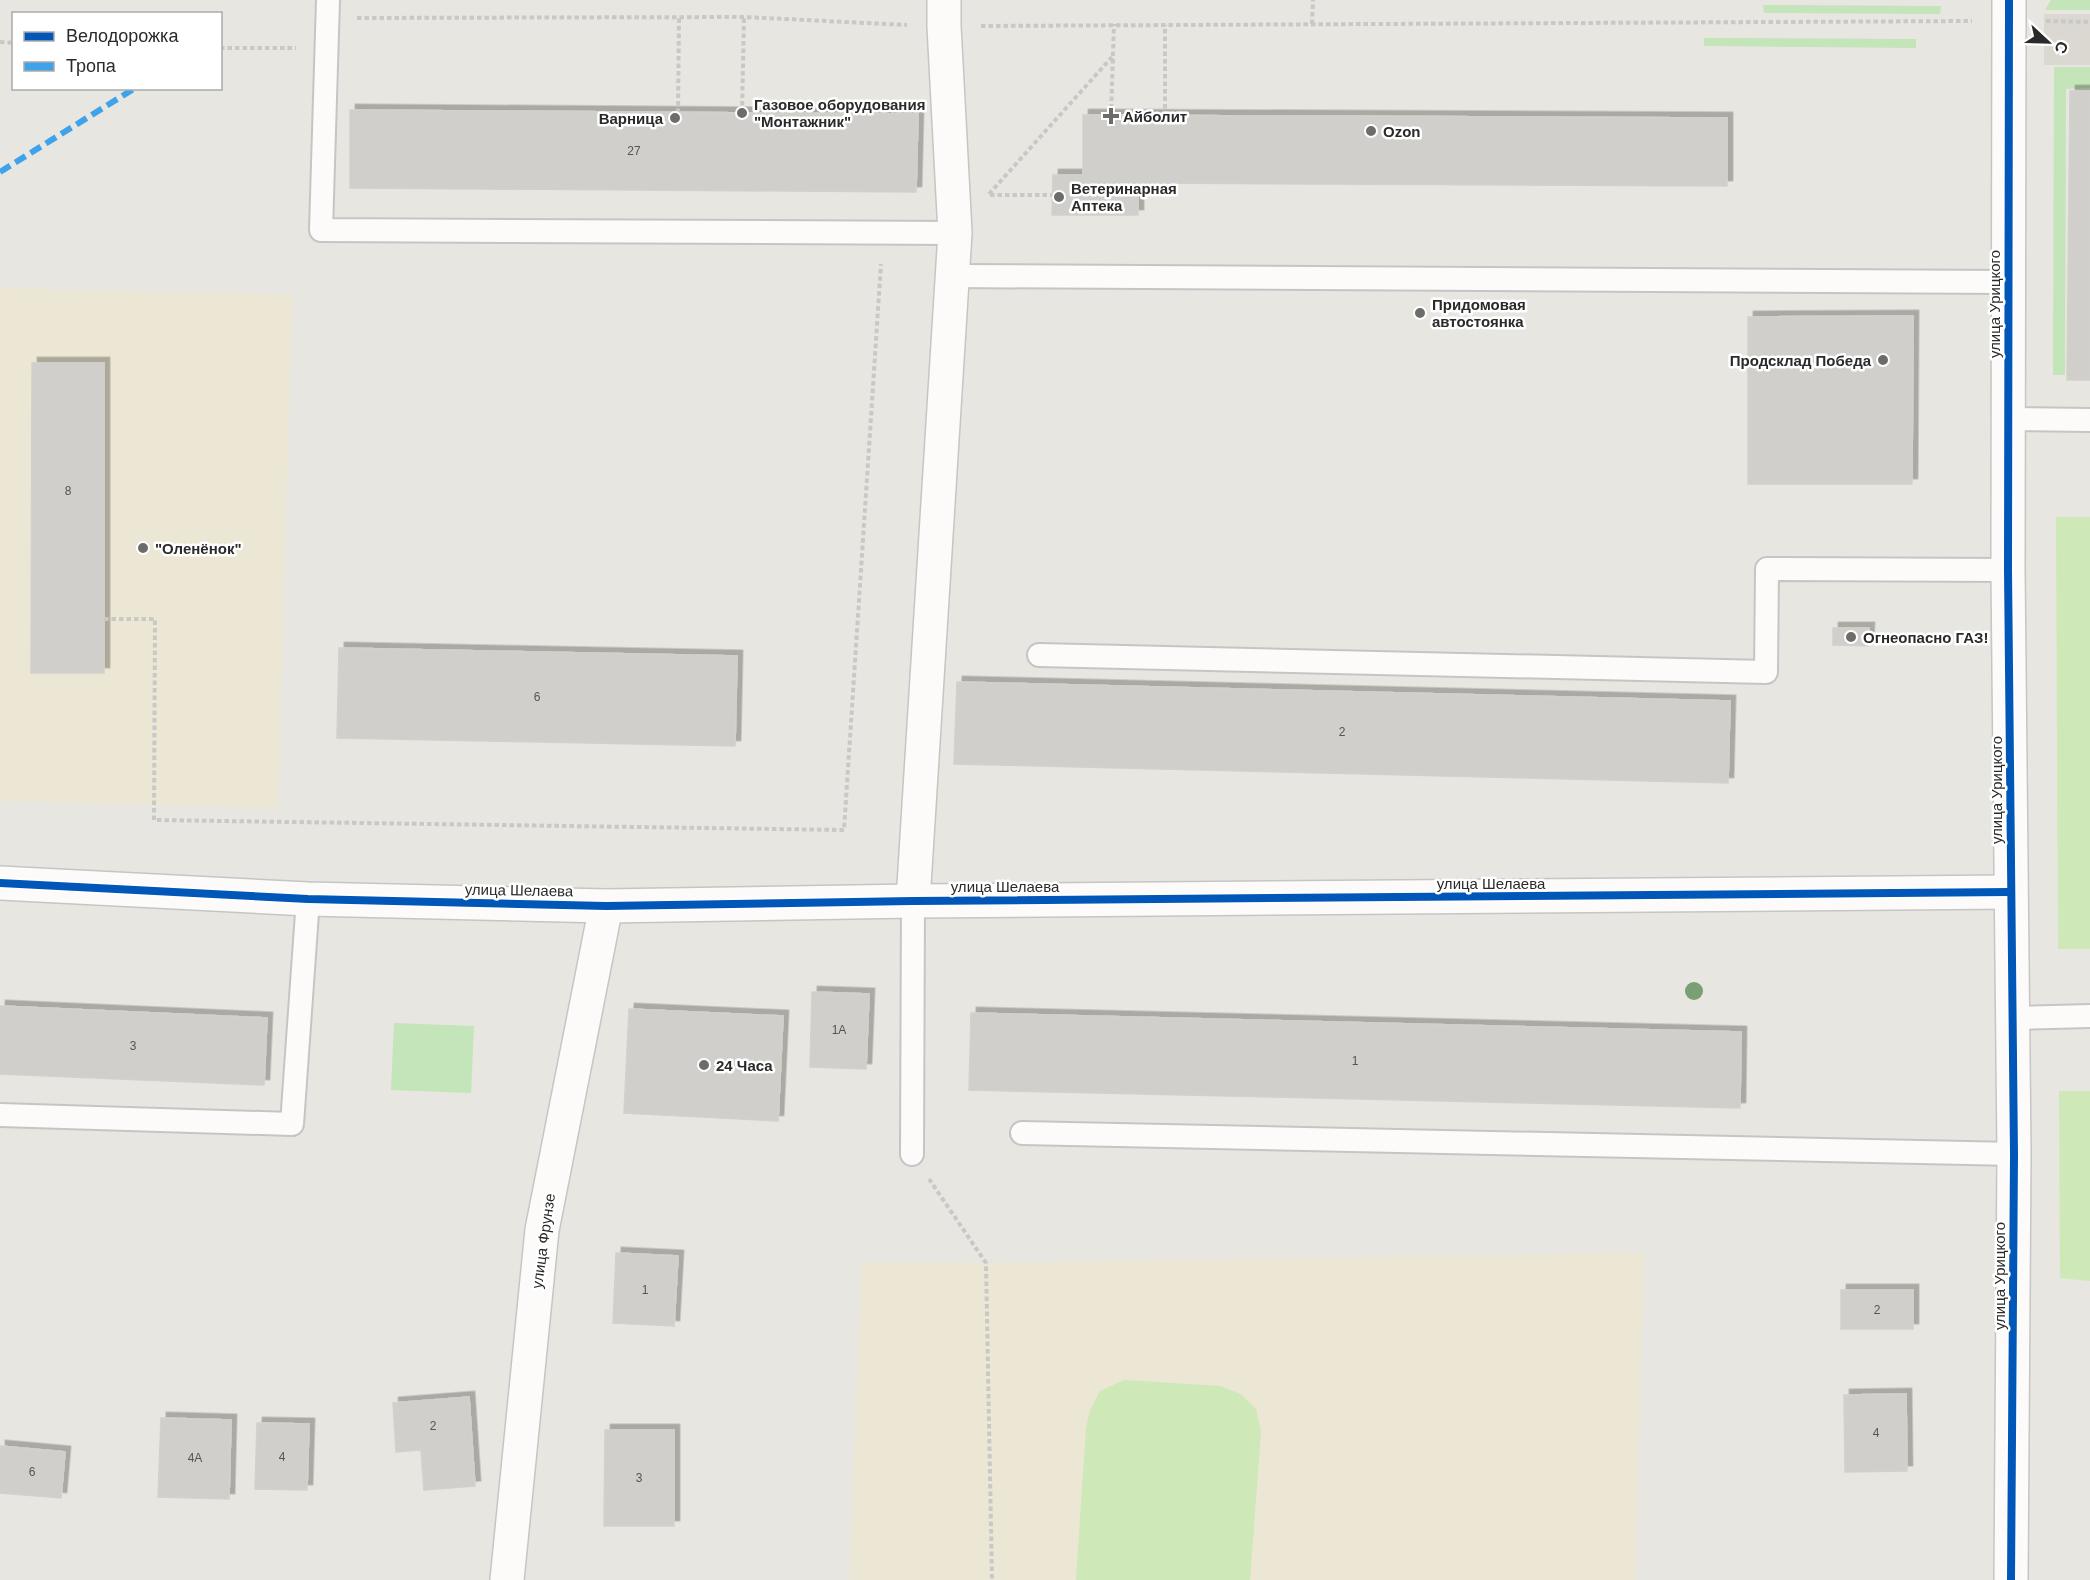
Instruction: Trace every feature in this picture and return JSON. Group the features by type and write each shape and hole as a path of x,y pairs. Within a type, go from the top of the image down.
{"street":[{"name":"улица Урицкого","path":"2009,10 2007,419 2014,1154 2011,1580"},
{"path":"913,901 955,233 944,13"},
{"name":"улица Шелаева","path":"0,883 308,899 606,906 913,901 2010,892"},
{"name":"улица Фрунзе","path":"507,1580 542,1230 606,906"}],"lane":[{"path":"327,9 321,230 955,233"},
{"path":"952,276 2008,282"},
{"path":"2007,419 2090,420"},
{"path":"1039,655 1766,672 1767,569 2008,570"},
{"path":"0,1115 292,1124 308,899"},
{"path":"912,1154 913,901"},
{"path":"2012,1018 2090,1016"},
{"path":"1022,1133 2014,1154"}],"path":[{"path":"1312,24 1313,0"},
{"path":"327,9 679,18 944,13 1165,25 2009,10 2090,22"},
{"path":"742,113 744,17"},
{"path":"678,113 679,18"},
{"path":"1111,116 1114,24"},
{"path":"1165,25 1165,116"},
{"path":"222,48 327,49"},
{"path":"1052,195 989,195 1112,57"},
{"path":"104,619 155,619 154,820 844,830 883,233"},
{"path":"912,1154 986,1263 992,1580"}],"shaded area":[{"path":"2044,14 2090,14 2090,65 2044,65"},
{"name":"\"Оленёнок\"","path":"0,288 292,295 278,808 0,801"},
{"path":"1644,1253 1635,1580 849,1580 862,1262 986,1263"}],"green space":[{"path":"2051,0 2090,0 2090,10 2045,10"},
{"path":"1763,5 1941,6 1940,14 1764,13"},
{"path":"1704,38 1916,39 1916,48 1704,46"},
{"path":"2054,67 2090,67 2090,88 2066,89 2065,375 2053,375"},
{"path":"2056,517 2090,517 2090,949 2058,949"},
{"path":"394,1023 474,1026 471,1093 391,1090"},
{"path":"2059,1091 2090,1091 2090,1281 2060,1278"},
{"path":"1124,1380 1220,1386 1241,1394 1256,1409 1261,1432 1250,1580 1076,1580 1086,1428 1090,1410 1100,1391"}],"building":[{"path":"2070,91 2090,91 2090,380 2067,380"},
{"path":"350,110 918,114 916,192 350,188"},
{"path":"1083,115 1727,118 1727,186 1138,183 1138,215 1052,215 1053,175 1083,175"},
{"path":"1913,316 1912,484 1748,484 1748,317"},
{"path":"32,363 104,363 104,673 31,673"},
{"name":"Огнеопасно ГАЗ!","path":"1833,628 1869,628 1868,646 1833,645"},
{"path":"339,648 737,656 735,746 337,738"},
{"path":"957,682 1730,701 1728,783 954,764"},
{"path":"812,992 869,994 866,1069 810,1067"},
{"path":"0,1006 267,1018 264,1085 0,1074"},
{"name":"24 Часа","path":"629,1009 783,1016 778,1121 624,1113"},
{"path":"971,1013 1741,1032 1740,1108 969,1090"},
{"path":"616,1253 678,1256 674,1326 613,1323"},
{"path":"1841,1290 1913,1290 1913,1329 1841,1329"},
{"path":"1906,1394 1907,1471 1845,1472 1844,1395"},
{"path":"469,1397 475,1486 424,1490 421,1450 396,1452 393,1403"},
{"path":"161,1418 231,1420 229,1499 158,1497"},
{"path":"257,1423 309,1424 307,1490 255,1489"},
{"path":"605,1430 674,1430 674,1526 604,1526"},
{"path":"0,1446 65,1452 61,1498 0,1493"}],"marked path":[{"path":"0,172 132,90"}],"cycle path":[{"path":"2009,0 2008,570 2014,1154 2011,1580"},
{"path":"0,883 308,899 606,906 913,901 2010,892"}],"place":[{"name":"Газовое оборудования \"Монтажник\"","path":"742,113"},
{"name":"Айболит","path":"1111,116"},
{"name":"Варница","path":"675,118"},
{"name":"Ozon","path":"1371,131"},
{"name":"Ветеринарная Аптека","path":"1059,197"},
{"name":"Придомовая автостоянка","path":"1420,313"},
{"name":"Продсклад Победа","path":"1883,360"},
{"name":"\"Оленёнок\"","path":"143,548"},
{"name":"Огнеопасно ГАЗ!","path":"1851,637"},
{"name":"24 Часа","path":"704,1065"}]}
